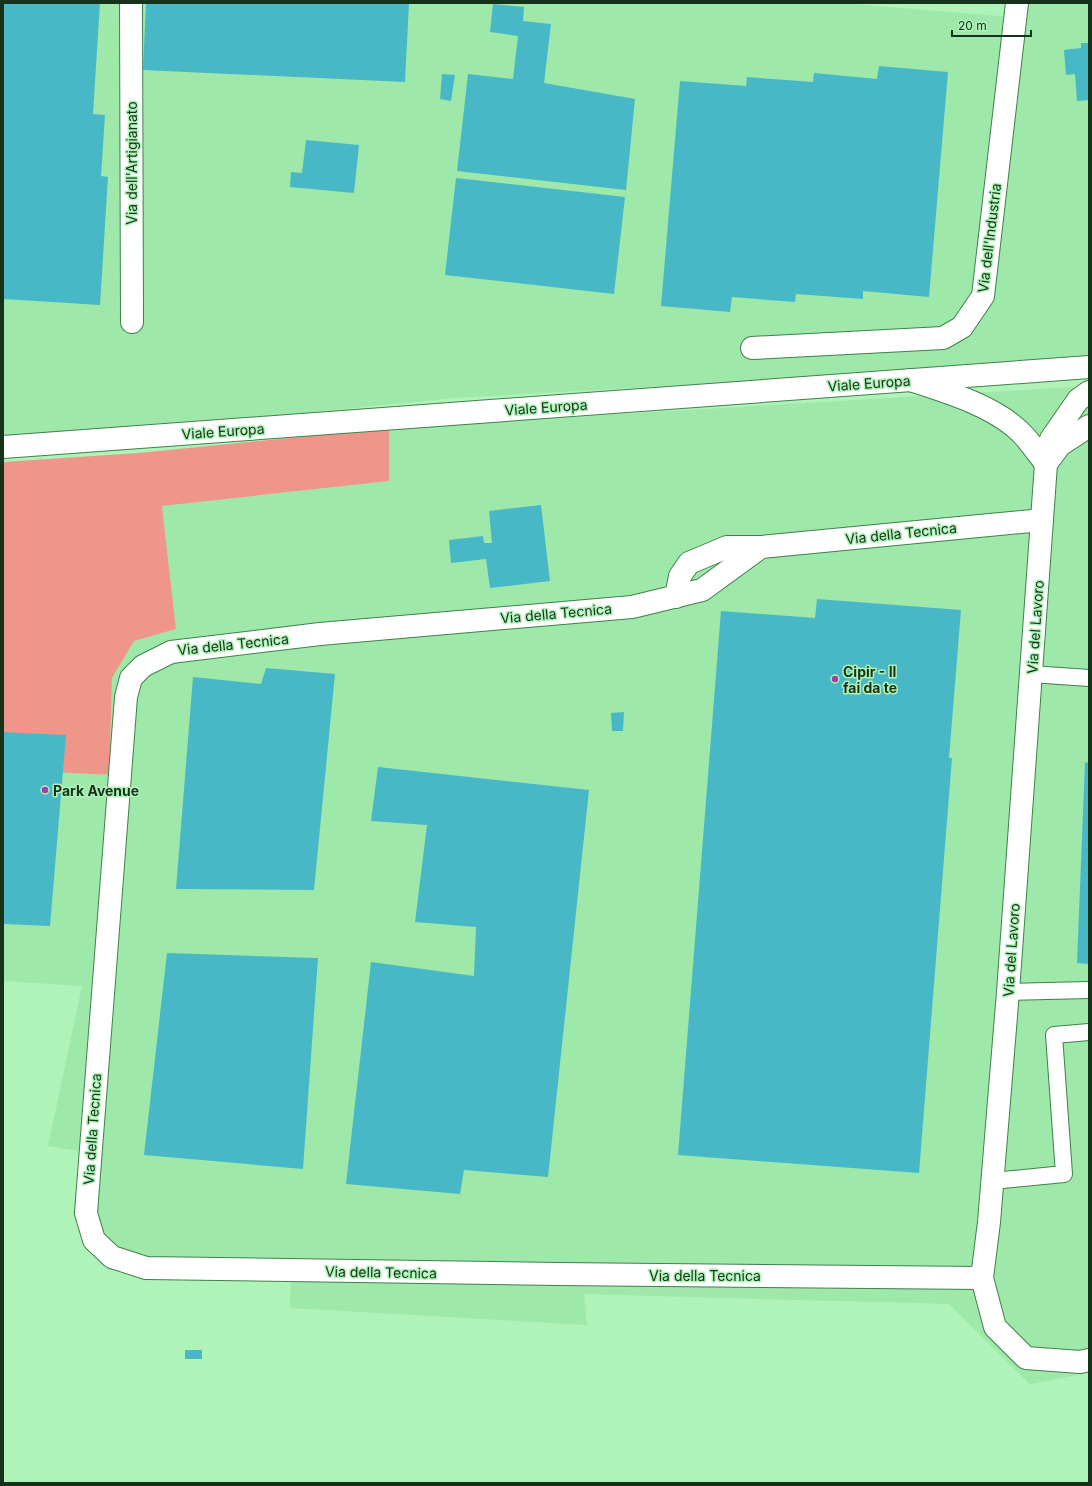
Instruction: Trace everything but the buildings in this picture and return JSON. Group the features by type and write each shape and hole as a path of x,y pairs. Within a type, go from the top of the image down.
{"street":[{"name":"Via dell'Artigianato","path":"131,3 132,322"},
{"name":"Via dell'Industria","path":"752,348 943,338 962,327 983,296 1017,3"},
{"name":"Viale Europa","path":"3,447 1089,367"},
{"path":"910,380 960,396 1007,421 1025,437 1046,464 1060,446 1089,426"},
{"name":"Via del Lavoro","path":"1089,392 1078,400 1051,439 1046,464 1008,992 989,1222 982,1278 995,1327 1026,1358 1080,1362 1089,1360"},
{"name":"Via della Tecnica","path":"676,597 680,576 689,563 727,547 761,547 1042,520"},
{"name":"Via della Tecnica","path":"761,547 702,590 632,607 320,634 171,652 143,666 131,678 126,697 86,1213 94,1240 112,1257 146,1268 982,1278"}],"lane":[{"path":"1031,674 1089,678"},
{"path":"1008,992 1089,990"},
{"path":"992,1181 1064,1174 1054,1035 1089,1032"}],"shaded area":[{"path":"3,3 840,3 1012,17 1015,3 1089,3 1089,362 455,398 121,431 3,438"},
{"path":"1089,386 1089,1373 1030,1384 949,1304 584,1294 587,1325 290,1308 291,1279 108,1270 73,1215 80,1151 48,1146 82,986 3,981 3,770 115,775 110,752 112,678 134,641 176,629 162,506 389,481 389,428"},
{"path":"389,428 389,481 162,506 176,629 134,641 112,678 110,752 115,775 3,770 3,462 138,453"}],"place":[{"name":"Cipir - Il fai da te","path":"835,679"},
{"name":"Park Avenue","path":"45,790"}]}
